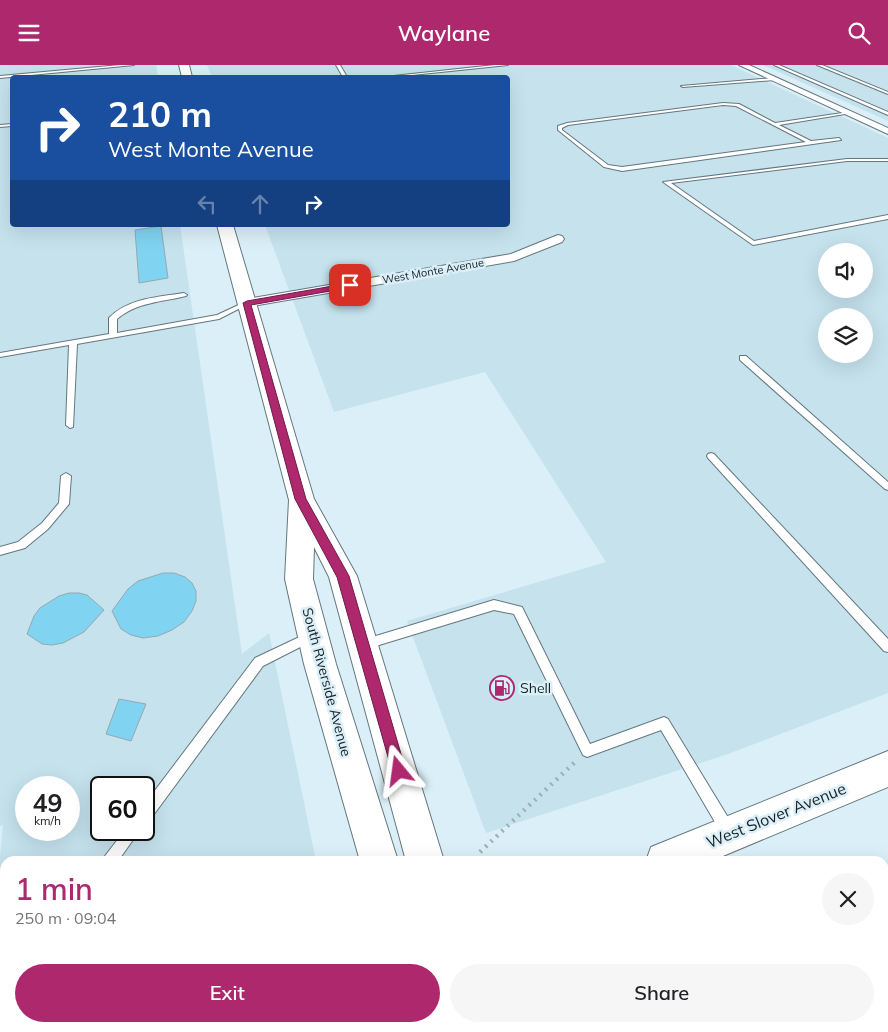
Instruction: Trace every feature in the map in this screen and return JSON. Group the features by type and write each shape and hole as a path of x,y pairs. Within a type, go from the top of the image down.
{"main road":[{"name":"South Riverside Avenue","path":"226,227 300,499 343,576 424,856"},
{"name":"South Riverside Avenue","path":"300,499 299,579 378,856"},
{"name":"West Slover Avenue","path":"677,856 888,769"}],"street":[{"path":"743,65 888,131"},
{"name":"West Monte Avenue","path":"247,303 514,257 558,239"}],"lane":[{"path":"61,71 75,65"},
{"path":"20,75 132,65"},
{"path":"406,75 506,65"},
{"path":"776,65 888,114"},
{"path":"819,65 888,93"},
{"path":"683,86 774,79"},
{"path":"811,143 737,105 723,104 568,123 560,127 560,130 606,166 622,169 811,143 839,139"},
{"path":"774,124 849,113"},
{"path":"888,160 847,160 666,182 753,243 888,217"},
{"path":"113,335 113,318 124,308 184,295"},
{"path":"0,355 219,317 247,303"},
{"path":"70,425 73,342"},
{"path":"743,358 888,487"},
{"path":"711,455 888,647"},
{"path":"0,551 20,545 45,526 64,504 66,476"},
{"path":"363,645 494,605 518,610 586,751 664,723 730,834"},
{"path":"155,801 259,662 314,635"},
{"path":"114,856 125,841"}],"path":[{"path":"480,852 586,751"}],"shaded area":[{"path":"0,65 156,65 158,75 10,75 10,227 180,227 242,654 269,633 315,856 0,856 3,825 0,826"},
{"path":"207,65 731,65 888,138 888,693 728,754 486,833 407,621 606,562 485,372 334,412 266,227 510,227 510,75 211,75"},
{"path":"763,65 888,65 888,121"}],"building":[{"path":"161,227 168,278 139,283 135,230"},
{"path":"163,573 174,573 185,577 192,583 196,591 196,601 184,622 158,636 143,638 131,635 121,629 112,611 128,589 138,581"},
{"path":"69,593 87,595 104,610 84,632 63,643 42,644 27,634 34,616 40,608 59,596"},
{"path":"119,699 146,704 131,741 106,734"}],"place":[{"name":"Shell","path":"502,688"}],"route":[{"path":"350,285 247,303 300,499 343,576 399,771"}]}
